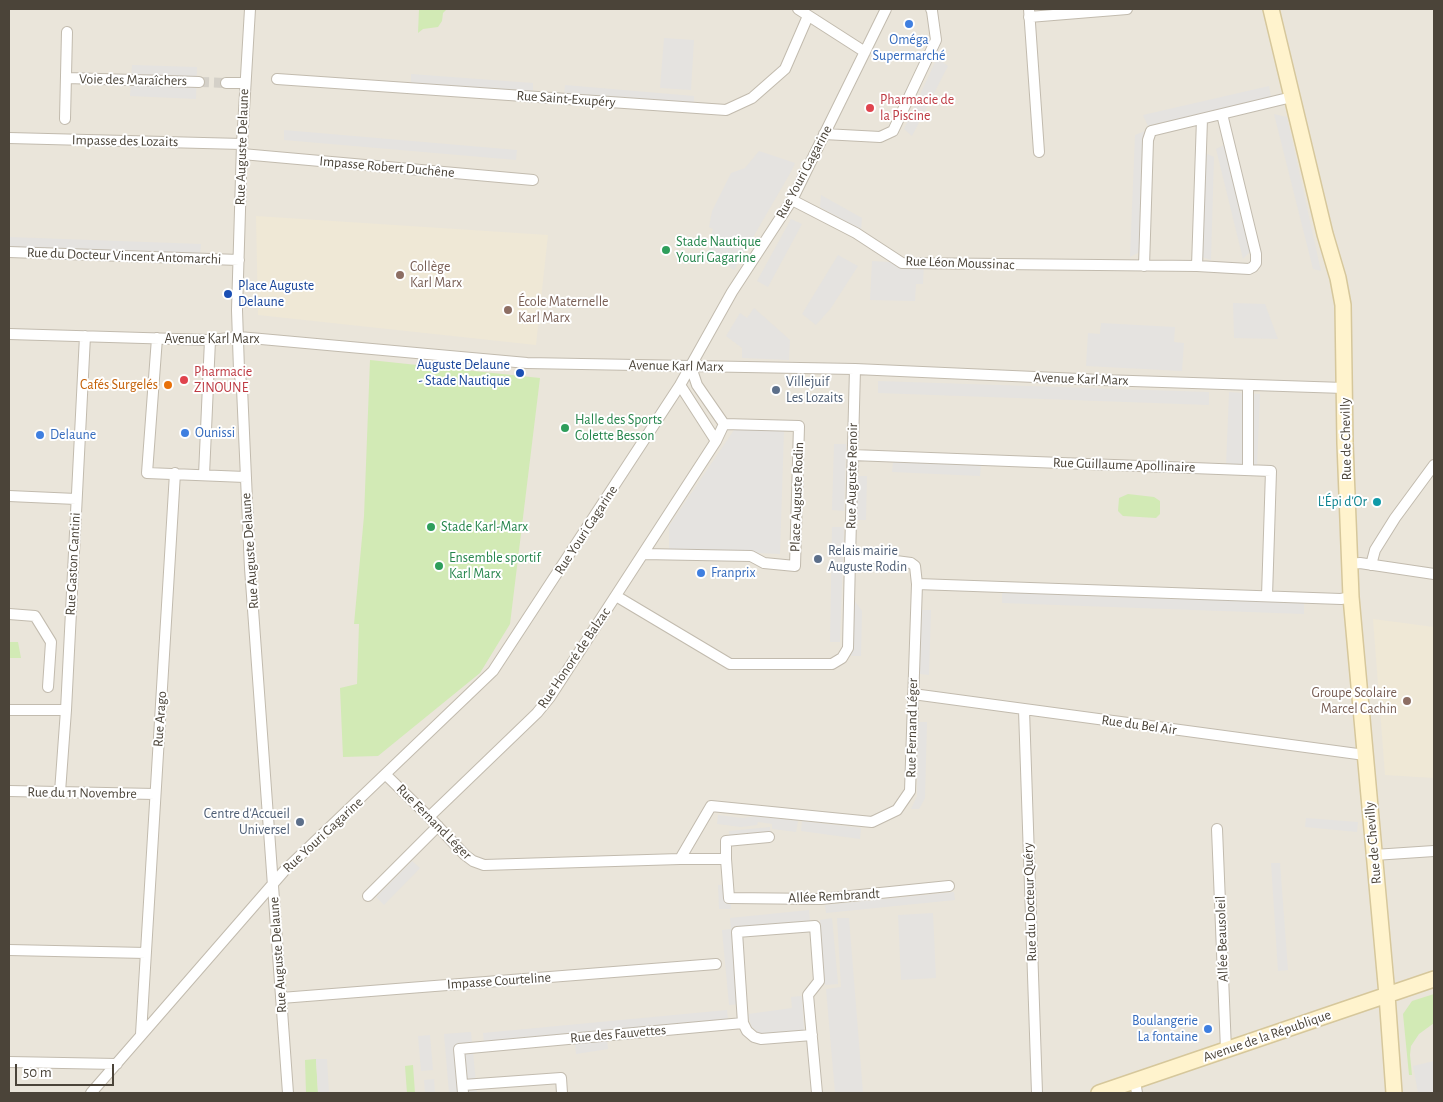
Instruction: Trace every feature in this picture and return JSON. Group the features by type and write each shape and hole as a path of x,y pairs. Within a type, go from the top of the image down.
{"street":[{"name":"Rue Auguste Delaune","path":"250,9 242,149 238,310 239,370 242,388 245,477 288,1093"},
{"name":"Rue Youri Gagarine","path":"91,1093 274,882 493,671 680,385 732,292 792,200 886,9"},
{"path":"824,134 880,137 893,131 936,40 932,11 930,9"},
{"path":"1039,152 1029,13 1126,9"},
{"name":"Rue de Chevilly","path":"1272,9 1343,305 1351,597 1388,995 1394,1093"},
{"path":"802,11 865,52"},
{"name":"Rue Saint-Exupéry","path":"277,79 726,110 752,98 785,69 802,11"},
{"name":"Voie des Maraîchers","path":"65,119 67,32"},
{"name":"Voie des Maraîchers","path":"66,78 199,82"},
{"path":"226,82 245,83"},
{"path":"1144,266 1148,140 1153,129 1292,97"},
{"name":"Rue Léon Moussinac","path":"792,200 856,234 902,263 1197,266 1249,269 1253,268 1256,263 1256,254 1222,114"},
{"path":"1197,266 1202,119"},
{"name":"Impasse des Lozaits","path":"9,138 242,149"},
{"name":"Impasse Robert Duchêne","path":"242,149 533,180"},
{"name":"Rue du Docteur Vincent Antomarchi","path":"9,252 239,260"},
{"name":"Avenue Karl Marx","path":"9,334 210,340 239,337 527,363 855,369 1344,388"},
{"name":"Rue Gaston Cantini","path":"60,792 66,710 85,336"},
{"path":"158,338 147,472 245,477"},
{"path":"204,475 210,340"},
{"path":"643,554 716,440 724,424 697,385 691,367"},
{"name":"Rue Auguste Renoir","path":"616,596 730,664 832,664 842,658 848,648 855,369"},
{"path":"680,385 716,440"},
{"path":"1248,385 1248,470"},
{"name":"Place Auguste Rodin","path":"643,554 751,556 764,563 795,566 799,426 724,424"},
{"name":"Rue Guillaume Apollinaire","path":"852,455 1271,471 1267,596"},
{"path":"1371,565 1375,550 1395,518 1434,465"},
{"name":"Rue Arago","path":"141,1034 175,474"},
{"path":"9,496 76,499"},
{"name":"Rue Honoré de Balzac","path":"429,817 537,713 550,697 643,554"},
{"path":"850,558 873,558 911,563 915,566 917,584 1341,599 1351,597"},
{"path":"1349,564 1371,565 1434,574"},
{"name":"Rue Fernand Léger","path":"386,775 438,826 465,856 484,865 680,859 711,806 872,822 897,810 910,791 917,584"},
{"path":"9,614 35,616 51,642 48,687"},
{"name":"Rue du Bel Air","path":"912,694 1365,755"},
{"path":"9,710 66,710"},
{"name":"Rue du Docteur Quéry","path":"1024,710 1037,1093"},
{"name":"Rue du 11 Novembre","path":"9,791 155,794"},
{"path":"368,896 438,826"},
{"name":"Allée Beausoleil","path":"1217,829 1226,1050"},
{"name":"Allée Rembrandt","path":"769,837 726,841 728,898 821,899 949,886"},
{"path":"1374,855 1434,851"},
{"path":"680,859 726,859"},
{"path":"812,1036 761,1038 754,1037 746,1031 743,1022 737,932 815,926 819,981 808,995 812,1036 817,1093"},
{"path":"9,950 146,953"},
{"name":"Impasse Courteline","path":"281,998 716,964"},
{"name":"Avenue de la République","path":"1099,1093 1136,1087 1226,1050 1434,979"},
{"name":"Rue des Fauvettes","path":"463,1089 459,1049 743,1022"},
{"path":"9,1062 116,1064"},
{"path":"463,1089 561,1078 562,1093"}],"shaded area":[{"path":"9,9 1434,9 1434,1093 9,1093"},
{"path":"664,38 694,40 691,90 660,88"},
{"path":"937,58 948,66 912,136 904,129"},
{"path":"132,65 197,67 196,99 130,96"},
{"path":"411,74 533,83 533,92 411,83"},
{"path":"565,85 694,96 694,106 564,95"},
{"path":"1269,86 1271,97 1148,126 1143,115"},
{"path":"1274,114 1287,117 1321,271 1313,269"},
{"path":"284,130 517,150 516,160 284,140"},
{"path":"1145,131 1140,252 1130,257 1135,135"},
{"path":"1224,145 1251,251 1243,259 1216,149"},
{"path":"759,151 795,163 734,270 709,252 709,242 713,229 709,227 712,211 731,173 745,168"},
{"path":"1205,153 1214,157 1211,260 1202,257"},
{"path":"821,195 862,218 861,231 820,207"},
{"name":"Collège Karl Marx","path":"256,216 548,235 536,345 258,315"},
{"path":"791,219 802,224 768,287 757,281"},
{"path":"9,237 201,244 200,255 9,248"},
{"path":"838,255 858,266 831,308 816,325 802,314"},
{"path":"872,261 924,264 923,284 916,284 915,301 870,300"},
{"path":"1233,303 1265,304 1278,339 1234,338"},
{"path":"754,308 790,340 789,360 742,358 742,348 726,336 740,313 747,318"},
{"path":"1101,323 1175,327 1174,342 1184,343 1182,371 1086,366 1088,333 1100,334"},
{"path":"878,381 1209,392 1209,405 878,393"},
{"path":"1229,392 1260,394 1257,467 1226,466"},
{"path":"734,430 784,430 780,554 669,549 669,526"},
{"path":"834,444 846,444 844,511 832,510"},
{"path":"893,462 981,465 980,476 892,472"},
{"path":"856,476 867,476 866,520 855,520"},
{"path":"832,527 844,527 840,642 830,642"},
{"path":"1002,591 1304,603 1304,614 1002,603"},
{"path":"853,599 862,611 861,656 851,656"},
{"path":"921,610 931,610 929,675 920,674"},
{"name":"Groupe Scolaire Marcel Cachin","path":"1373,619 1434,627 1434,778 1385,775"},
{"path":"918,722 927,722 925,798 919,809 911,809 917,796"},
{"path":"718,815 742,818 757,816 798,821 796,832 772,829 772,824 758,822 757,825 741,827 717,824"},
{"path":"1306,818 1358,822 1357,832 1305,827"},
{"path":"802,821 861,828 860,839 801,831"},
{"path":"770,827 771,836 730,840 729,831"},
{"path":"412,861 420,868 384,905 376,897"},
{"path":"1271,863 1280,863 1288,970 1278,971"},
{"path":"730,884 731,909 719,909 718,885"},
{"path":"954,892 955,900 826,913 825,905"},
{"path":"809,910 810,922 732,930 740,1004 729,1005 722,930 731,929 730,918"},
{"path":"933,913 936,978 901,980 898,915"},
{"path":"832,918 838,984 825,985 820,920"},
{"path":"837,918 849,918 863,1093 835,1093 826,989 841,987"},
{"path":"802,996 804,1030 761,1035 751,1026 748,1014 792,1008 791,997"},
{"path":"727,1010 728,1019 484,1043 483,1033"},
{"path":"471,1032 477,1093 449,1093 444,1034"},
{"path":"430,1035 433,1070 421,1071 418,1036"},
{"path":"607,1039 608,1049 576,1054 575,1044"},
{"path":"316,1059 327,1059 329,1093 318,1093"},
{"path":"1434,1061 1434,1093 1418,1093 1413,1066"},
{"path":"434,1079 435,1093 425,1093 424,1080"}],"green space":[{"path":"419,9 447,9 443,13 442,21 438,27 423,29 418,33"},
{"name":"Ensemble sportif Karl Marx","path":"370,360 540,378 510,624 480,673 378,756 343,757 340,688 357,684 359,624 354,624 364,516"},
{"path":"1128,494 1154,497 1160,501 1160,514 1156,518 1123,516 1118,511 1119,498"},
{"path":"9,642 18,642 21,658 9,658"},
{"path":"1434,994 1434,1023 1419,1034 1411,1046 1412,1075 1409,1075 1403,1014 1412,1001"},
{"path":"316,1059 318,1093 306,1093 305,1060"},
{"path":"413,1065 415,1093 407,1093 405,1066"}],"tunnel":[{"path":"199,82 226,83"}],"place":[{"name":"Oméga Supermarché","path":"909,24"},
{"name":"Pharmacie de la Piscine","path":"870,108"},
{"name":"Stade Nautique Youri Gagarine","path":"666,250"},
{"name":"Collège Karl Marx","path":"400,275"},
{"name":"Place Auguste Delaune","path":"228,294"},
{"name":"École Maternelle Karl Marx","path":"508,310"},
{"name":"Auguste Delaune - Stade Nautique","path":"520,373"},
{"name":"Pharmacie ZINOUNE","path":"184,380"},
{"name":"Cafés Surgelés","path":"168,385"},
{"name":"Villejuif Les Lozaits","path":"776,390"},
{"name":"Halle des Sports Colette Besson","path":"565,428"},
{"name":"Ounissi","path":"185,433"},
{"name":"Delaune","path":"40,435"},
{"name":"L'Épi d'Or","path":"1377,502"},
{"name":"Stade Karl-Marx","path":"431,527"},
{"name":"Relais mairie Auguste Rodin","path":"818,559"},
{"name":"Ensemble sportif Karl Marx","path":"439,566"},
{"name":"Franprix","path":"701,573"},
{"name":"Groupe Scolaire Marcel Cachin","path":"1407,701"},
{"name":"Centre d'Accueil Universel","path":"300,822"},
{"name":"Boulangerie La fontaine","path":"1208,1029"}]}
